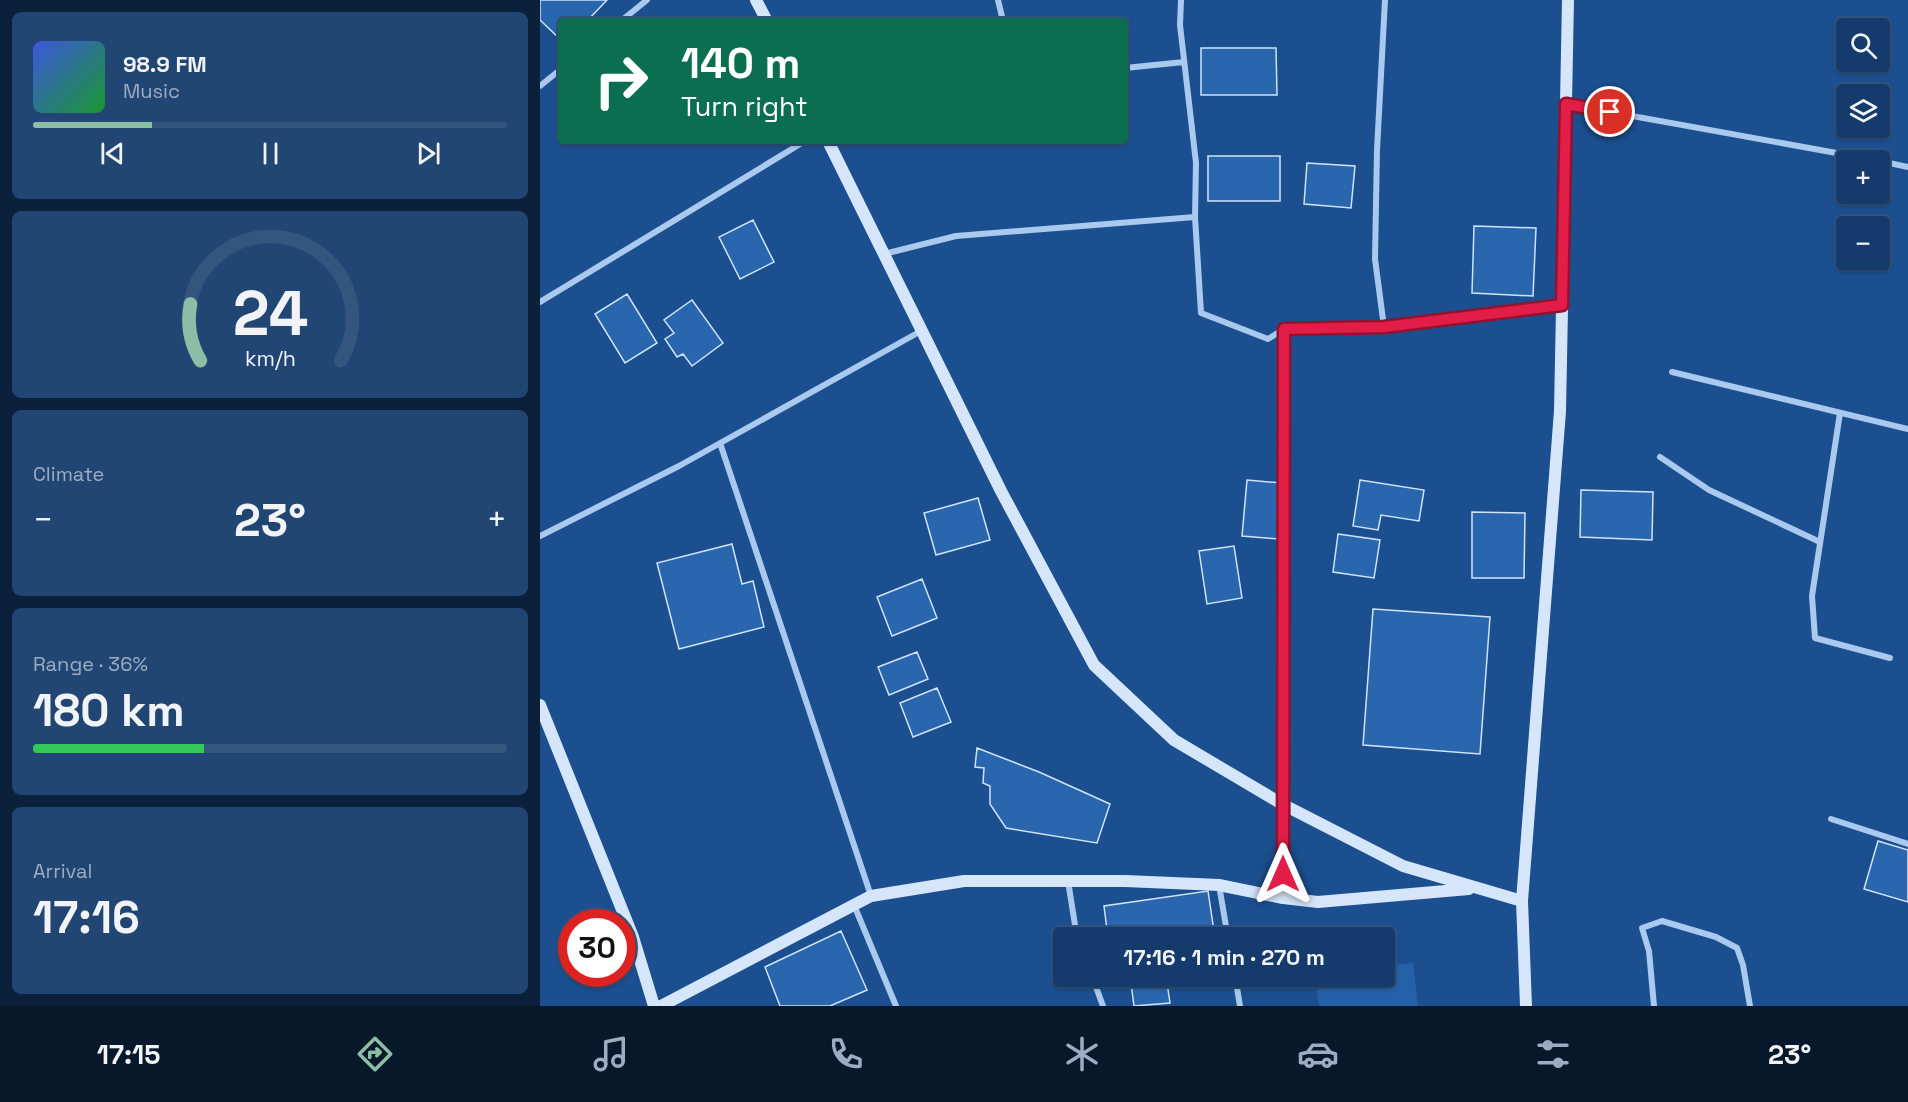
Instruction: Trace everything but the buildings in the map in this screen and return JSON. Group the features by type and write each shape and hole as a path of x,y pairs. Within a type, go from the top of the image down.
{"street":[{"path":"625,18 647,0"},
{"path":"756,0 765,18"},
{"path":"998,0 1002,18"},
{"path":"1181,0 1180,25 1196,163 1195,217 1201,314 1268,339 1284,329 1384,327 1562,305"},
{"path":"1384,327 1375,259 1377,150 1385,0"},
{"path":"1526,1006 1522,901 1560,411 1568,0"},
{"path":"1128,68 1184,62"},
{"path":"540,86 558,71"},
{"path":"1566,104 1836,153"},
{"path":"540,302 800,144"},
{"path":"829,144 1001,491 1094,665 1174,740 1282,804 1403,866 1522,901"},
{"path":"1890,164 1908,167"},
{"path":"883,254 956,236 1195,217"},
{"path":"1283,898 1284,329"},
{"path":"540,536 679,466 921,331"},
{"path":"1672,372 1908,429"},
{"path":"1840,413 1812,596 1815,638 1890,658"},
{"path":"720,443 871,896"},
{"path":"1660,457 1709,490 1820,542"},
{"path":"540,705 633,937 654,1006"},
{"path":"1831,819 1908,843"},
{"path":"661,1006 871,896 964,881 1125,881 1219,885 1283,898 1318,902 1477,888"},
{"path":"1068,881 1076,927"},
{"path":"1219,885 1226,927"},
{"path":"854,905 896,1006"},
{"path":"1654,1006 1649,951 1642,928 1662,921 1716,937 1737,948 1743,965 1750,1006"},
{"path":"1096,987 1102,1006"},
{"path":"1237,987 1240,1006"}],"shaded area":[{"path":"1413,963 1418,1006 1319,1006 1316,987 1395,987 1395,965"}],"route":[{"path":"1283,874 1284,329 1384,327 1562,305 1566,104 1610,112"}]}
